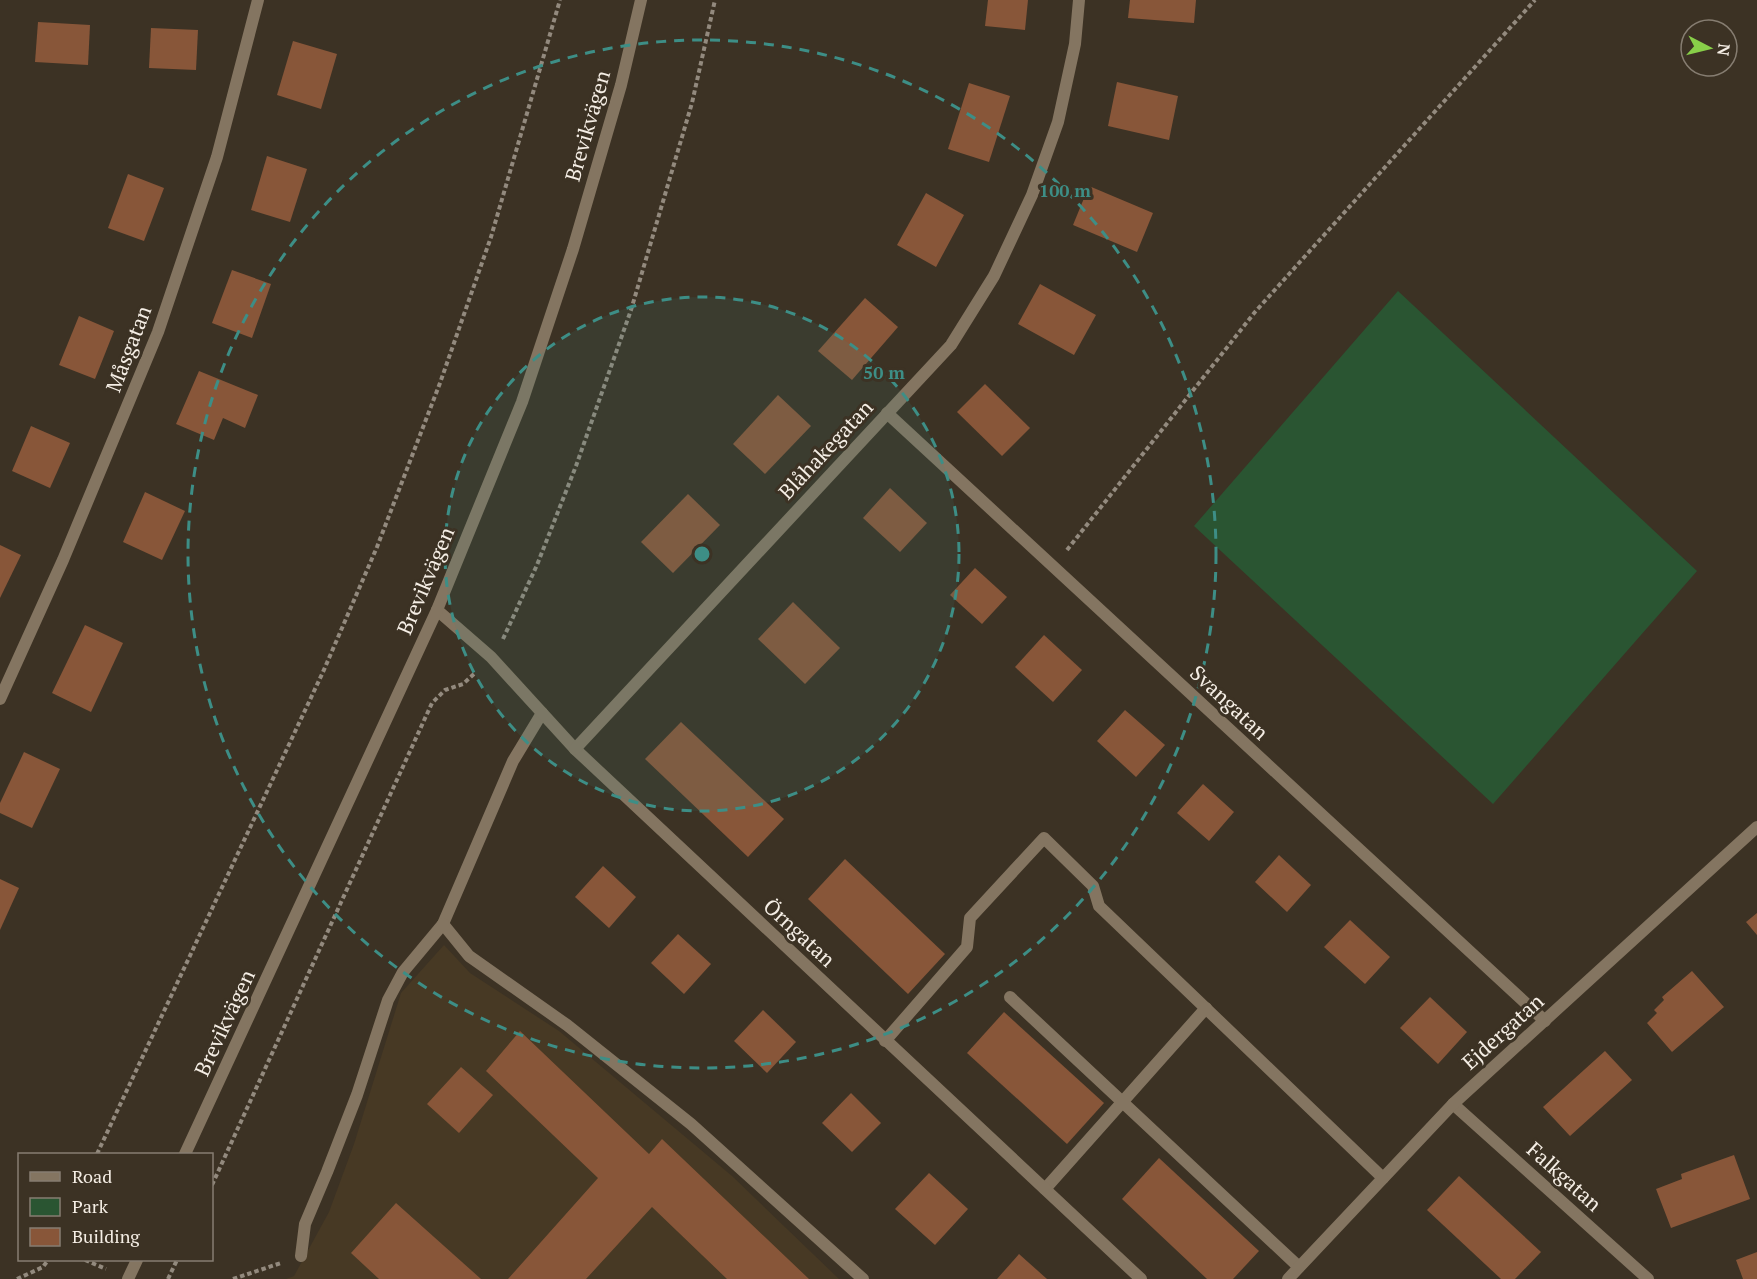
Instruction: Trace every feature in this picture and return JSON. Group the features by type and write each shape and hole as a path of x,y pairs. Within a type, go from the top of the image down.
{"street":[{"name":"Måsgatan","path":"0,699 63,560 158,332 217,157 258,0"},
{"name":"Brevikvägen","path":"186,1153 437,610 522,402 573,249 621,85 641,0"},
{"name":"Blåhakegatan","path":"575,749 951,345 994,276 1032,195 1058,122 1075,44 1079,0"},
{"name":"Svangatan","path":"887,413 1545,1021"},
{"name":"Örngatan","path":"437,610 491,657 575,749 1140,1279"},
{"path":"301,1256 305,1224 357,1095 388,1000 403,972 443,924 513,761 542,713"},
{"name":"Ejdergatan","path":"1288,1279 1453,1104 1757,827"},
{"path":"885,1041 967,947 970,918 1044,838 1093,886 1099,906 1383,1178"},
{"path":"443,924 468,956 567,1025 691,1124 863,1279"},
{"path":"1010,997 1299,1267"},
{"path":"1045,1189 1206,1008"},
{"name":"Falkgatan","path":"1453,1104 1648,1279"},
{"path":"128,1279 137,1261"}],"path":[{"path":"98,1153 323,672 377,547 440,383 490,237 560,0"},
{"path":"213,1183 432,703 445,690 463,684 491,657 507,633 537,565 576,465 631,310 692,103 715,0"},
{"path":"1054,567 1255,312 1535,0"},
{"path":"233,1279 301,1256"},
{"path":"16,1279 43,1267 47,1261"},
{"path":"168,1279 177,1261"}],"shaded area":[{"path":"444,945 470,973 559,1031 732,1176 839,1279 286,1279 294,1276 329,1212 354,1144 401,993"}],"green space":[{"path":"1398,291 1697,571 1493,804 1194,526"}],"building":[{"path":"988,0 1028,0 1025,30 985,26"},
{"path":"1130,0 1196,0 1194,23 1128,18"},
{"path":"38,22 90,25 88,65 35,62"},
{"path":"151,28 198,30 196,70 149,68"},
{"path":"293,41 337,54 321,109 277,95"},
{"path":"1117,82 1178,96 1169,140 1108,126"},
{"path":"969,83 1010,96 989,162 948,149"},
{"path":"267,156 307,169 290,222 251,210"},
{"path":"128,174 164,188 144,241 108,228"},
{"path":"1089,186 1153,213 1137,252 1073,225"},
{"path":"926,193 964,215 936,267 897,245"},
{"path":"232,270 271,284 252,338 212,323"},
{"path":"1040,284 1096,315 1074,355 1018,324"},
{"path":"865,298 898,327 852,380 818,351"},
{"path":"79,316 114,331 95,379 59,365"},
{"path":"199,371 258,395 245,428 223,418 214,440 176,424"},
{"path":"985,384 1030,428 1002,456 957,412"},
{"path":"778,395 811,426 765,474 733,444"},
{"path":"31,426 70,443 50,488 12,471"},
{"path":"890,488 927,523 900,552 863,518"},
{"path":"145,492 185,511 162,560 123,542"},
{"path":"688,494 720,525 673,573 641,542"},
{"path":"0,545 21,555 0,598"},
{"path":"975,568 1007,597 982,624 950,595"},
{"path":"793,602 840,648 805,684 758,639"},
{"path":"85,625 123,643 91,712 52,693"},
{"path":"1044,635 1082,670 1053,702 1015,667"},
{"path":"1125,710 1165,745 1136,777 1097,741"},
{"path":"681,722 784,819 748,857 645,759"},
{"path":"24,752 60,769 32,828 0,813 0,803"},
{"path":"1203,784 1234,812 1209,841 1177,813"},
{"path":"1279,855 1311,885 1287,912 1255,882"},
{"path":"845,859 945,954 908,994 808,899"},
{"path":"603,866 636,897 609,928 575,897"},
{"path":"0,879 19,888 0,930"},
{"path":"1757,913 1757,935 1746,922"},
{"path":"1350,920 1390,957 1365,984 1324,947"},
{"path":"678,934 711,964 684,994 651,963"},
{"path":"1692,971 1724,1007 1672,1052 1647,1023 1657,1013 1654,1010 1664,1000 1662,997"},
{"path":"1430,997 1467,1032 1438,1064 1400,1028"},
{"path":"763,1010 796,1042 767,1073 734,1041"},
{"path":"1004,1012 1104,1103 1067,1144 967,1053"},
{"path":"520,1031 649,1154 662,1139 809,1279 727,1279 652,1207 586,1279 508,1279 598,1178 486,1071"},
{"path":"1605,1051 1632,1080 1570,1136 1543,1107"},
{"path":"461,1067 493,1095 459,1133 427,1104"},
{"path":"851,1093 881,1123 852,1152 822,1123"},
{"path":"1734,1155 1750,1199 1671,1228 1656,1189 1682,1179 1681,1174"},
{"path":"1159,1158 1259,1251 1233,1279 1207,1279 1122,1199"},
{"path":"929,1173 968,1209 935,1245 895,1209"},
{"path":"1459,1176 1541,1252 1515,1279 1501,1279 1427,1210"},
{"path":"396,1203 481,1279 379,1279 351,1253"},
{"path":"1757,1252 1757,1279 1743,1279 1736,1260"},
{"path":"1019,1254 1047,1279 997,1279"}]}
